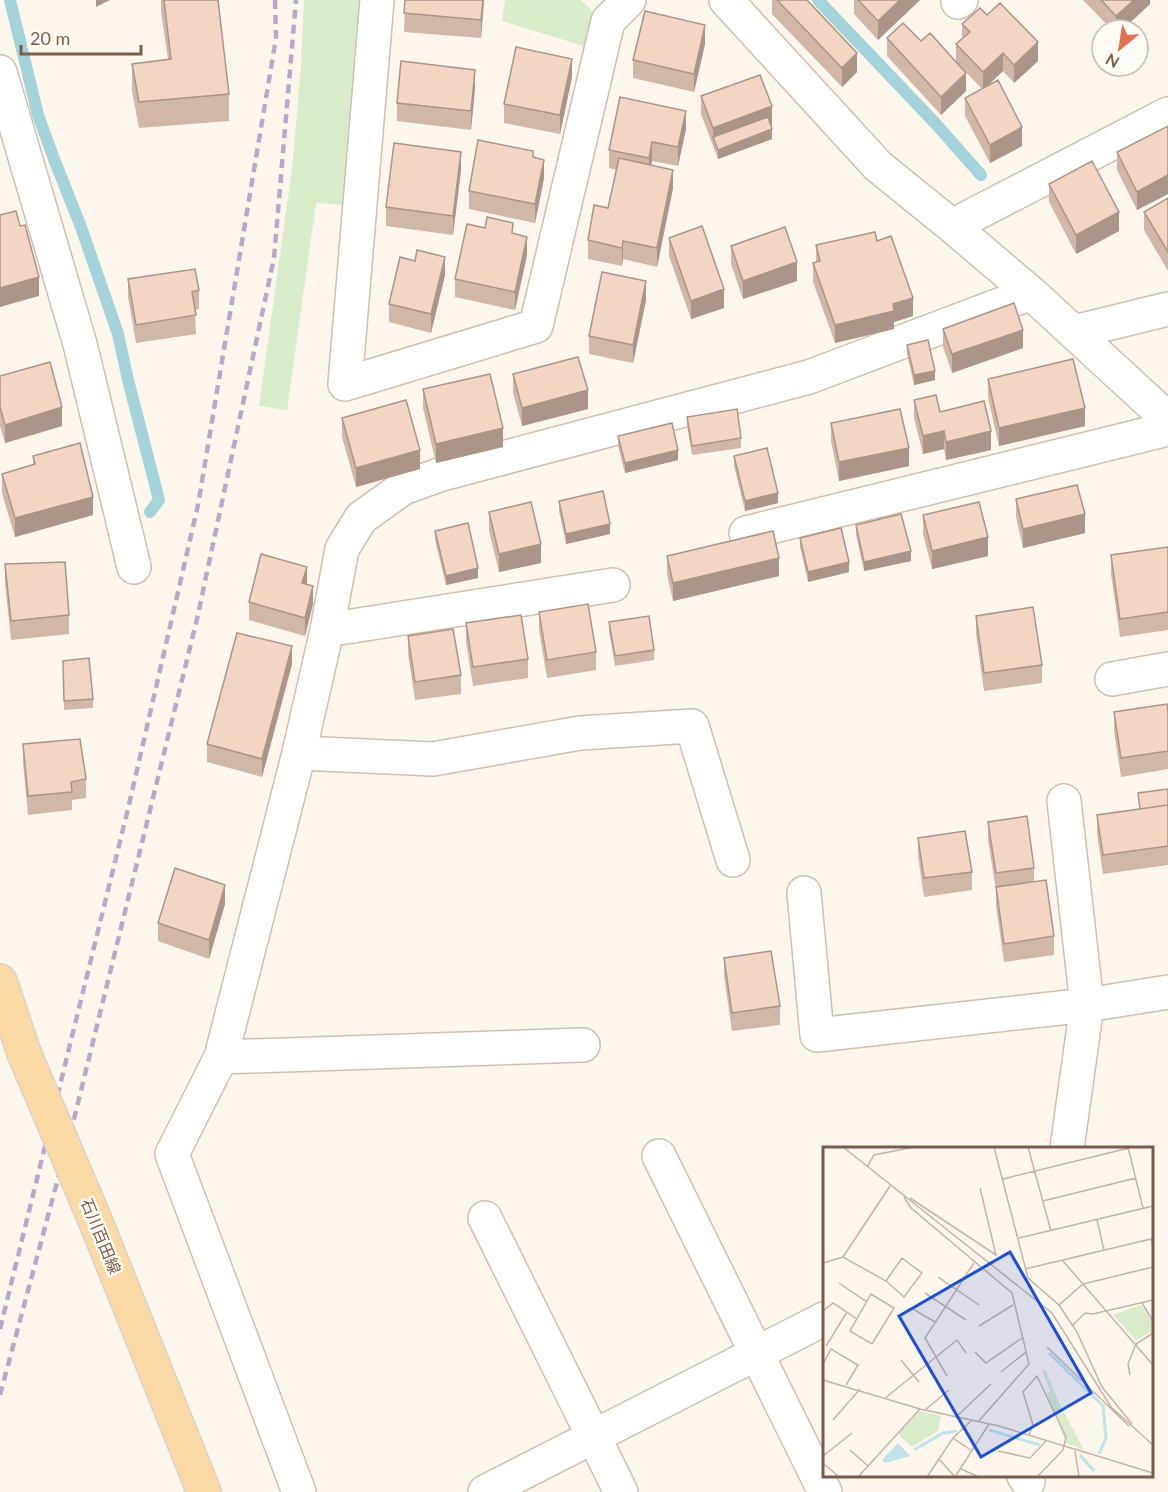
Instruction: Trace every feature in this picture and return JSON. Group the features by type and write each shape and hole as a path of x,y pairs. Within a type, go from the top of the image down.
{"main road":[{"name":"石川百田線","path":"0,981 24,1053 95,1220 204,1492"}],"street":[{"path":"377,0 345,384 536,326 608,21 629,0"},
{"path":"726,0 878,166 1031,293 1168,419"},
{"path":"0,72 80,344 134,567"},
{"path":"952,226 1168,114"},
{"path":"299,1492 172,1154 220,1057 299,753 327,630 342,549 361,518 403,488 442,474 809,377 1031,293"},
{"path":"1074,332 1168,309"},
{"path":"746,533 1168,429"},
{"path":"327,630 613,585"},
{"path":"1112,679 1168,669"},
{"path":"299,753 433,759 580,733 692,726 733,860"},
{"path":"1064,801 1087,1005 1067,1147"},
{"path":"804,892 817,1035 1087,1005 1168,992"},
{"path":"220,1057 583,1045"},
{"path":"659,1156 825,1492"},
{"path":"485,1218 621,1492"},
{"path":"485,1492 823,1320"}],"green space":[{"path":"304,0 365,0 345,205 316,203 287,410 259,406 292,169"},
{"path":"505,0 581,0 594,13 587,47 502,21"}],"building":[{"path":"164,0 218,0 229,94 139,102 132,64 171,59"},
{"path":"405,0 483,0 481,20 404,13"},
{"path":"777,0 807,0 857,53 842,68"},
{"path":"858,0 900,0 878,21"},
{"path":"1101,0 1134,0 1116,16"},
{"path":"1000,3 1038,42 1014,65 1003,53 983,72 956,44 970,32 962,24 980,8 987,15"},
{"path":"645,11 705,25 694,74 633,60"},
{"path":"903,23 921,41 930,33 966,73 941,97 887,38"},
{"path":"516,47 572,59 560,115 504,104"},
{"path":"401,61 475,70 471,111 397,103"},
{"path":"760,75 772,106 713,128 701,96"},
{"path":"998,80 1022,127 990,145 965,98"},
{"path":"620,97 686,111 678,147 652,142 649,158 609,150"},
{"path":"768,117 772,129 718,150 713,137"},
{"path":"1168,126 1168,175 1137,192 1117,152"},
{"path":"478,140 533,151 533,157 544,160 535,204 469,191"},
{"path":"394,143 461,152 453,216 386,207"},
{"path":"619,158 673,170 657,248 623,241 622,248 588,240 594,205 608,208"},
{"path":"1092,161 1119,212 1076,235 1049,184"},
{"path":"1168,198 1168,252 1144,212"},
{"path":"16,211 20,226 25,225 39,277 0,288 0,215"},
{"path":"487,217 513,223 512,233 527,237 515,292 455,279 467,224 485,228"},
{"path":"702,226 724,289 691,301 669,238"},
{"path":"785,227 797,262 743,281 731,246"},
{"path":"875,232 877,241 891,236 913,298 893,304 894,311 835,325 813,263 820,261 816,245"},
{"path":"417,250 445,257 431,314 389,304 400,257 415,261"},
{"path":"195,269 199,290 192,292 196,315 136,325 128,279"},
{"path":"602,272 646,281 633,345 589,336"},
{"path":"1014,303 1023,330 952,354 943,329"},
{"path":"928,340 935,371 914,375 907,345"},
{"path":"578,357 588,390 522,408 513,374"},
{"path":"1073,359 1085,408 999,428 988,379"},
{"path":"50,362 62,407 5,425 0,407 0,376"},
{"path":"490,374 503,428 436,444 423,389"},
{"path":"936,395 940,412 984,401 991,431 946,442 944,431 923,436 914,400"},
{"path":"406,400 420,450 356,468 342,418"},
{"path":"737,409 741,438 692,446 687,417"},
{"path":"900,409 909,448 839,462 831,423"},
{"path":"672,423 678,450 625,463 618,436"},
{"path":"80,443 93,497 15,518 2,474 35,464 33,456"},
{"path":"767,448 778,493 745,501 734,456"},
{"path":"1077,485 1085,514 1023,529 1016,499"},
{"path":"603,491 610,524 566,534 559,501"},
{"path":"531,502 541,544 499,554 489,512"},
{"path":"979,502 988,537 932,551 923,515"},
{"path":"901,514 911,551 864,562 856,525"},
{"path":"468,523 478,568 446,576 435,531"},
{"path":"841,528 849,562 808,572 800,538"},
{"path":"773,531 779,558 673,583 667,556"},
{"path":"1168,547 1168,612 1120,619 1111,555"},
{"path":"261,554 307,567 302,583 313,586 305,618 249,602"},
{"path":"65,562 69,615 11,621 5,564"},
{"path":"588,604 596,652 547,660 539,612"},
{"path":"1033,607 1042,665 984,673 976,616"},
{"path":"521,615 528,659 473,667 466,623"},
{"path":"649,616 654,650 615,656 609,622"},
{"path":"453,629 461,675 415,682 408,636"},
{"path":"237,633 292,646 262,759 207,744"},
{"path":"89,658 93,699 64,701 63,661"},
{"path":"1167,704 1168,751 1121,758 1114,712"},
{"path":"80,739 86,779 71,782 72,792 28,796 23,744"},
{"path":"1168,789 1168,805 1140,809 1138,793"},
{"path":"1168,805 1168,846 1103,855 1097,815"},
{"path":"1027,816 1034,868 996,873 988,822"},
{"path":"965,831 972,872 924,878 918,838"},
{"path":"175,868 225,885 209,940 158,923"},
{"path":"1046,880 1054,936 1004,944 996,887"},
{"path":"771,951 780,1006 732,1013 724,958"}],"waterway":[{"path":"10,0 38,115 81,227 118,334 159,500 150,512"},
{"path":"818,0 981,175"}],"railway":[{"path":"0,1329 128,809 198,505 276,38 275,0"},
{"path":"0,1395 74,1119 197,619 274,258 296,0"}]}
